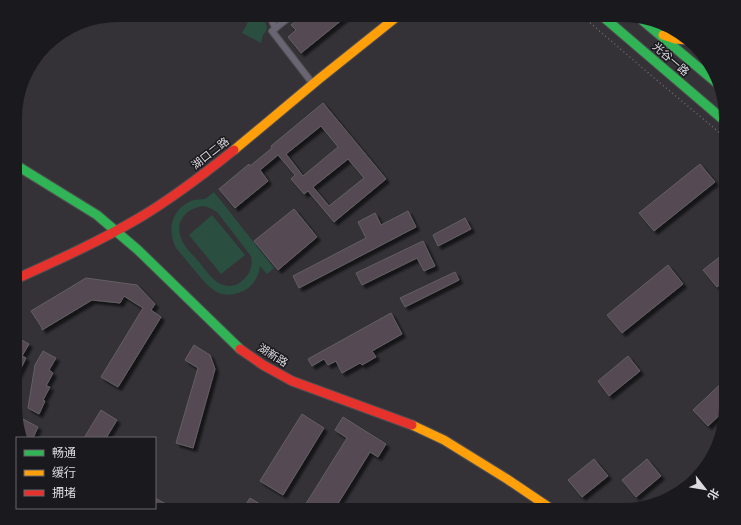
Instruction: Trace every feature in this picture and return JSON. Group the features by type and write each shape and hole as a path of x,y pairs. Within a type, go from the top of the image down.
{"street":[{"path":"272,22 276,28"},
{"path":"283,22 272,32 313,84"},
{"name":"湖口二路","path":"22,276 96,242 178,193 215,165 390,22"},
{"name":"光谷一路","path":"609,22 719,116"},
{"name":"光谷一路","path":"649,26 709,77"},
{"path":"657,32 677,39"},
{"name":"湖新路","path":"22,169 97,215 138,250 239,348 263,365 298,383 412,425 432,434 507,479 543,503"}],"path":[{"path":"589,22 653,78 719,132"}],"green space":[{"path":"248,22 265,22 267,28 261,43 242,33"},
{"path":"214,192 274,268 267,274 260,266 253,284 247,289 235,294 228,295 216,292 206,284 176,248 173,241 173,221 179,210 191,201 205,199","holes":["204,206 217,212 251,256 252,265 249,273 236,285 223,285 214,280 186,248 182,241 179,226 184,216 188,212 198,207"]},
{"path":"212,215 245,255 221,274 189,235"}],"building":[{"path":"295,22 339,22 301,53 288,37 296,30 291,25"},
{"path":"323,103 386,179 334,222 308,191 304,194 291,179 295,175 278,155 260,170 268,181 235,208 219,189 249,164 250,166 272,148 271,146","holes":["321,126 338,147 303,176 286,154","348,159 364,178 329,206 313,187"]},
{"path":"700,164 715,182 654,231 639,213"},
{"path":"294,209 317,237 278,270 254,241"},
{"path":"408,211 416,227 299,288 293,276 366,238 358,222 375,213 381,225"},
{"path":"465,218 471,229 438,246 433,235"},
{"path":"423,241 435,266 424,271 417,258 362,285 356,273"},
{"path":"719,257 719,285 717,287 703,270"},
{"path":"668,265 683,284 622,333 607,315"},
{"path":"455,272 459,280 405,307 400,298"},
{"path":"86,278 137,285 155,304 151,310 161,317 118,387 101,377 143,308 124,296 120,303 92,300 42,330 31,311"},
{"path":"391,313 402,334 372,351 376,357 362,365 360,363 342,373 336,361 328,365 324,359 312,366 308,359"},
{"path":"22,340 29,344 22,356"},
{"path":"194,345 210,355 215,369 193,448 176,443 198,368 185,360"},
{"path":"43,351 56,358 49,370 53,373 46,386 50,387 43,400 45,401 39,414 28,408 35,365"},
{"path":"22,356 26,358 22,366"},
{"path":"628,356 640,371 609,396 598,381"},
{"path":"719,386 719,416 708,426 693,410"},
{"path":"101,410 117,420 107,437 85,437"},
{"path":"302,414 324,428 283,495 260,481"},
{"path":"343,417 386,444 378,457 370,452 338,503 306,503 347,438 335,430"},
{"path":"23,419 38,427 33,437 27,437"},
{"path":"594,459 608,476 582,497 568,480"},
{"path":"647,459 661,476 636,497 622,480"},
{"path":"250,498 258,503 247,503"},
{"path":"156,499 164,503 156,503"}],"traffic: fast":[{"path":"609,22 719,116"},
{"path":"649,26 709,77"},
{"path":"22,169 97,215 138,250 240,349"}],"traffic: slow":[{"path":"234,150 390,22"},
{"path":"663,35 677,39"},
{"path":"412,425 444,440 543,503"}],"traffic: jam":[{"path":"22,276 94,242 139,218 188,186 234,150"},
{"path":"240,349 263,365 292,381 412,425"}]}
